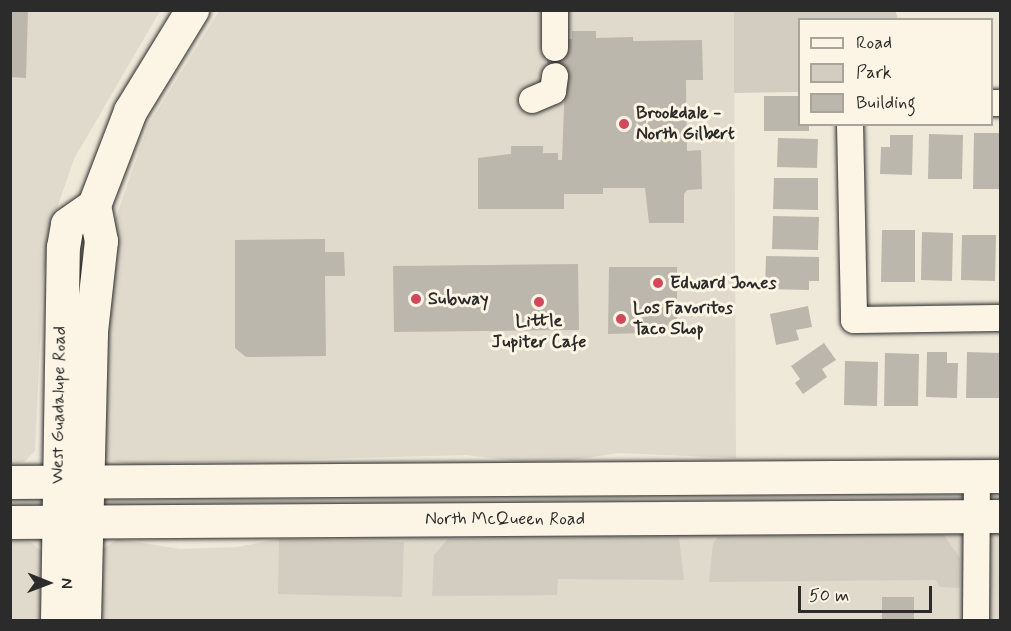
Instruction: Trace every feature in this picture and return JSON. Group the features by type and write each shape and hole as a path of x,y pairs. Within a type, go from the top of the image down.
{"main road":[{"name":"West Guadalupe Road","path":"84,621 72,522 63,247 67,224 94,205 130,111 192,10"},
{"path":"10,482 989,476"},
{"path":"593,519 594,479"},
{"name":"North McQueen Road","path":"10,522 989,516"},
{"name":"West Guadalupe Road","path":"57,621 72,522"}],"street":[{"path":"555,10 555,48"},
{"path":"532,100 553,91 555,76"},
{"path":"850,126 854,320 1000,318"},
{"path":"976,621 989,516 989,476"}],"shaded area":[{"path":"10,11 160,11 74,159 52,223 43,278 35,451 24,462 11,464"},
{"path":"219,11 734,11 736,458 618,453 566,461 524,462 466,455 132,464 109,460 104,454 104,252 148,126"},
{"path":"1000,532 1000,620 98,620 100,560 103,549 118,539 180,549 237,547 279,539"},
{"path":"11,540 31,542 43,553 45,620 11,620"}],"green space":[{"path":"895,10 898,18 798,18 798,92 734,93 734,11"},
{"path":"944,535 960,558 960,588 940,587 935,580 709,582 713,543 718,537"},
{"path":"679,537 684,580 558,579 557,595 432,596 434,555 448,539"},
{"path":"279,539 404,542 402,597 278,594"}],"building":[{"path":"10,10 28,10 26,78 10,77"},
{"name":"Brookdale - North Gilbert","path":"572,31 596,31 596,38 633,37 633,41 702,40 703,80 686,80 687,151 701,150 702,189 687,190 684,194 684,223 649,223 645,188 603,188 603,194 564,194 564,209 478,209 478,158 511,154 511,146 543,146 543,153 558,153 558,160 562,160 565,82 547,76 547,48 561,39 572,39"},
{"path":"764,96 798,96 798,126 809,126 809,131 764,131"},
{"path":"974,133 1000,133 1000,189 973,189"},
{"path":"929,134 963,135 962,179 928,179"},
{"path":"890,135 913,135 912,175 880,174 881,147 890,147"},
{"path":"778,138 818,139 817,168 777,167"},
{"path":"774,178 818,178 818,210 773,209"},
{"path":"773,216 819,217 818,250 772,249"},
{"path":"882,230 915,230 915,282 881,282"},
{"path":"922,232 953,233 952,281 921,280"},
{"path":"962,235 996,235 995,281 961,280"},
{"path":"325,239 325,252 344,252 345,276 325,276 326,356 246,357 235,348 235,240"},
{"path":"766,256 819,257 819,281 809,281 809,290 765,289"},
{"path":"578,264 579,330 394,332 393,266"},
{"path":"609,267 677,267 677,332 608,334"},
{"path":"808,306 812,327 796,330 799,340 776,345 770,314"},
{"path":"824,343 836,360 822,369 827,377 803,394 795,383 800,379 791,366"},
{"path":"927,352 947,352 947,363 958,363 957,398 926,397"},
{"path":"967,352 1000,353 999,398 966,398"},
{"path":"885,353 919,354 918,406 884,406"},
{"path":"845,361 878,362 877,406 844,405"},
{"path":"882,597 914,597 914,620 882,620"}],"place":[{"name":"Brookdale - North Gilbert","path":"624,124"},
{"name":"Edward Jones","path":"658,283"},
{"name":"Subway","path":"416,299"},
{"name":"Little Jupiter Cafe","path":"539,302"},
{"name":"Los Favoritos Taco Shop","path":"621,319"}]}
